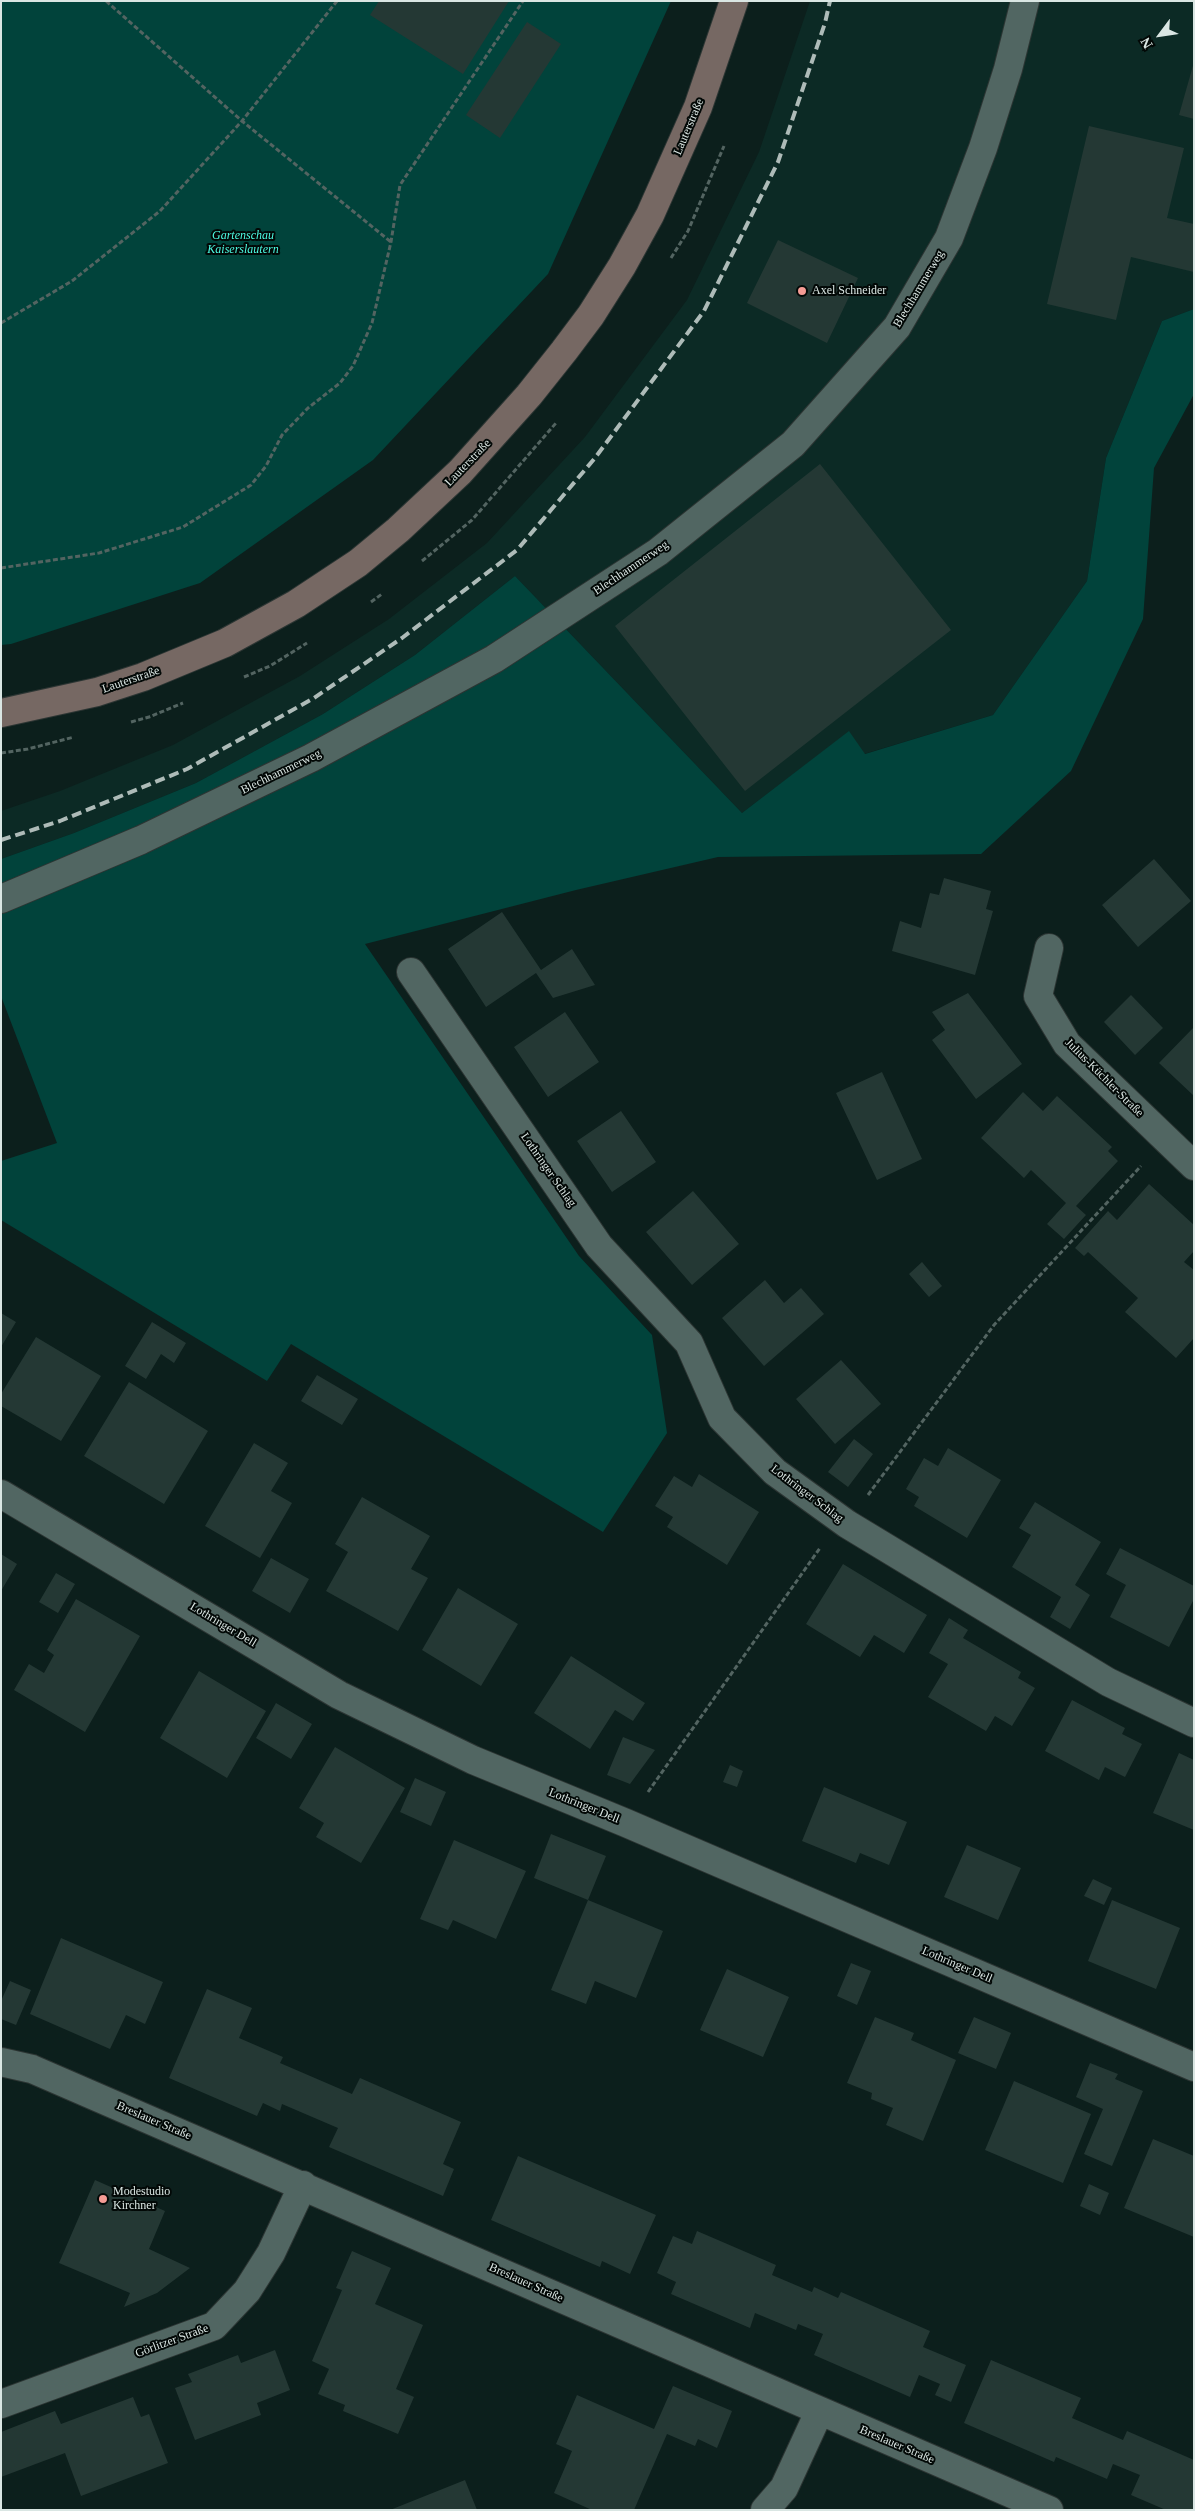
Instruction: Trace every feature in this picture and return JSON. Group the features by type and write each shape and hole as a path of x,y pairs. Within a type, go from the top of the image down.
{"main road":[{"name":"Lauterstraße","path":"1,713 97,692 143,677 225,644 296,604 351,568 398,530 460,472 500,429 558,358 590,315 622,266 650,215 680,149 716,58 734,1"}],"street":[{"name":"Blechhammerweg","path":"1,899 142,840 311,758 494,659 658,552 793,444 897,328 949,238 983,148 1008,69 1025,1"},
{"name":"Julius-Küchler-Straße","path":"1049,948 1038,996 1067,1044 1194,1166"},
{"name":"Lothringer Schlag","path":"411,972 599,1246 690,1343 722,1418 775,1472 843,1522 1108,1682 1194,1723"},
{"name":"Lothringer Dell","path":"1,1494 339,1695 473,1760 626,1823 1194,2067"},
{"name":"Breslauer Straße","path":"1,2062 32,2069 303,2185 819,2412 1049,2510"},
{"name":"Görlitzer Straße","path":"1,2404 214,2326 247,2291 271,2253 303,2185"},
{"path":"765,2510 784,2488 819,2412"}],"path":[{"path":"106,1 242,121 391,242"},
{"path":"1,323 72,280 160,211 242,121 337,1"},
{"path":"1,568 99,553 183,527 251,484 266,466 282,435 308,408 340,383 353,366 372,322 391,242 400,185 523,1"},
{"path":"626,1823 843,1522 994,1325 1165,1139"}],"shaded area":[{"path":"810,1 1194,1 1194,309 1162,321 1106,458 1087,581 993,715 864,754 849,732 742,813 515,576 415,655 323,714 196,783 74,833 1,859 1,811 60,791 173,745 300,676 389,619 487,543 585,437 687,300 759,152"}],"green space":[{"name":"Gartenschau Kaiserslautern","path":"1,1 671,1 548,274 373,460 200,583 11,644 1,645"},
{"path":"1194,309 1194,394 1154,468 1143,619 1071,771 981,854 718,857 576,890 365,944 579,1256 652,1335 667,1433 603,1532 291,1344 267,1381 1,1220 1,1161 57,1143 1,996 1,859 74,833 196,783 323,714 415,655 515,576 742,813 849,731 865,754 993,715 1087,581 1106,458 1162,321"}],"building":[{"path":"379,1 509,1 463,74 370,15"},
{"path":"527,22 561,44 500,138 466,115"},
{"path":"1194,62 1194,119 1179,115"},
{"path":"1089,126 1184,148 1167,218 1194,224 1194,272 1131,257 1116,320 1047,304"},
{"name":"Axel Schneider","path":"778,240 858,278 827,343 747,303"},
{"path":"820,464 951,630 745,791 615,626"},
{"path":"1154,859 1191,901 1138,947 1102,905"},
{"path":"944,878 991,891 986,909 993,911 975,975 892,951 900,921 921,928 930,893 939,895"},
{"path":"502,912 541,970 572,949 595,985 553,998 536,973 486,1007 448,949"},
{"path":"968,993 1022,1064 976,1099 932,1040 945,1030 932,1012"},
{"path":"1131,995 1163,1028 1135,1055 1104,1022"},
{"path":"565,1012 599,1062 548,1097 514,1047"},
{"path":"1194,1027 1194,1096 1159,1063"},
{"path":"882,1072 922,1159 877,1180 836,1093"},
{"path":"1023,1092 1043,1111 1057,1096 1112,1147 1108,1151 1118,1161 1076,1206 1086,1215 1064,1239 1047,1224 1066,1203 1031,1170 1024,1178 981,1138"},
{"path":"621,1111 656,1162 612,1192 577,1141"},
{"path":"1149,1184 1194,1225 1194,1251 1184,1262 1194,1270 1194,1338 1176,1358 1125,1312 1138,1298 1088,1252 1084,1256 1075,1248 1108,1211 1117,1220"},
{"path":"693,1191 739,1244 692,1285 646,1232"},
{"path":"922,1262 942,1286 929,1297 909,1274"},
{"path":"765,1280 784,1303 801,1288 824,1314 764,1366 722,1318"},
{"path":"1,1313 16,1322 1,1347"},
{"path":"152,1322 186,1343 174,1363 161,1354 146,1379 125,1366"},
{"path":"36,1337 101,1376 61,1441 1,1406 1,1394"},
{"path":"841,1360 881,1404 835,1444 796,1399"},
{"path":"317,1375 358,1399 342,1425 301,1401"},
{"path":"129,1382 208,1431 164,1504 84,1456"},
{"path":"854,1439 873,1454 848,1487 828,1472"},
{"path":"254,1443 288,1463 271,1491 292,1503 260,1558 205,1526"},
{"path":"948,1448 1001,1480 967,1538 914,1506 919,1497 906,1489 924,1458 938,1466"},
{"path":"699,1474 759,1512 727,1565 667,1527 673,1517 655,1506 674,1476 692,1487"},
{"path":"362,1497 430,1536 411,1569 428,1578 398,1631 326,1591 348,1552 335,1544"},
{"path":"1035,1502 1101,1542 1075,1585 1090,1595 1070,1629 1050,1617 1061,1597 1012,1567 1031,1535 1019,1528"},
{"path":"1120,1548 1194,1586 1194,1599 1169,1647 1110,1617 1126,1585 1106,1574"},
{"path":"1,1554 17,1564 1,1591"},
{"path":"271,1558 309,1579 290,1613 252,1591"},
{"path":"843,1564 927,1615 904,1653 874,1635 860,1657 806,1624"},
{"path":"56,1573 75,1584 58,1613 39,1602"},
{"path":"458,1588 518,1624 481,1686 422,1650"},
{"path":"76,1599 140,1636 85,1732 14,1690 29,1664 44,1673 54,1655 47,1650"},
{"path":"949,1618 968,1630 963,1638 1021,1672 1018,1678 1035,1688 1012,1726 995,1716 986,1731 928,1697 948,1664 929,1653"},
{"path":"571,1656 645,1703 633,1721 615,1710 590,1749 534,1713"},
{"path":"199,1671 266,1711 227,1778 160,1738"},
{"path":"1072,1700 1125,1728 1122,1734 1142,1744 1125,1777 1105,1767 1099,1780 1045,1751"},
{"path":"276,1703 312,1724 291,1759 256,1738"},
{"path":"623,1737 655,1750 630,1784 607,1775"},
{"path":"335,1747 405,1788 361,1863 316,1837 324,1823 299,1808"},
{"path":"1179,1753 1194,1760 1194,1830 1153,1813"},
{"path":"730,1765 743,1771 737,1787 723,1782"},
{"path":"415,1778 446,1792 431,1826 400,1812"},
{"path":"824,1787 907,1822 889,1865 860,1853 856,1863 802,1841"},
{"path":"551,1834 606,1856 588,1900 534,1878"},
{"path":"454,1840 526,1871 496,1939 453,1920 448,1930 420,1919"},
{"path":"967,1845 1021,1868 998,1920 944,1897"},
{"path":"1093,1879 1112,1888 1104,1905 1084,1896"},
{"path":"588,1900 663,1931 636,1998 595,1981 586,2004 551,1990"},
{"path":"1112,1900 1180,1928 1156,1989 1088,1961"},
{"path":"61,1938 163,1982 145,2024 126,2015 110,2049 30,2014"},
{"path":"851,1963 871,1971 857,2005 837,1996"},
{"path":"727,1969 789,1997 763,2057 700,2030"},
{"path":"10,1981 31,1990 16,2025 1,2019 1,2001"},
{"path":"207,1989 252,2008 239,2038 283,2057 280,2063 352,2094 360,2078 461,2122 443,2164 454,2169 443,2196 329,2147 338,2128 282,2104 280,2111 263,2103 257,2116 169,2078"},
{"path":"875,2017 914,2033 911,2040 956,2060 923,2141 886,2125 893,2108 871,2099 872,2093 847,2083"},
{"path":"974,2017 1011,2033 996,2069 958,2053"},
{"path":"1090,2063 1118,2074 1115,2079 1143,2091 1112,2166 1084,2154 1103,2109 1076,2097"},
{"path":"1014,2081 1091,2114 1063,2183 985,2150"},
{"path":"1153,2139 1194,2156 1194,2237 1124,2208"},
{"path":"518,2156 656,2215 630,2274 602,2261 600,2267 491,2220"},
{"path":"95,2180 165,2211 149,2249 190,2268 157,2293 124,2307 130,2293 59,2263"},
{"path":"1089,2184 1109,2193 1100,2215 1080,2206"},
{"path":"697,2231 776,2265 772,2275 812,2292 814,2287 838,2298 841,2292 930,2331 923,2347 966,2365 951,2402 935,2395 940,2384 919,2375 910,2397 814,2355 823,2334 798,2324 796,2330 755,2313 750,2328 671,2294 676,2282 657,2273 673,2236 692,2244"},
{"path":"352,2251 391,2268 375,2304 423,2325 396,2389 414,2397 398,2434 343,2411 345,2405 318,2394 329,2369 312,2361 342,2290 336,2288"},
{"path":"275,2350 290,2390 257,2403 261,2415 195,2440 175,2388 192,2382 188,2374 238,2355 241,2363"},
{"path":"991,2360 1081,2398 1072,2418 1123,2440 1127,2431 1194,2460 1194,2510 1166,2510 1131,2495 1140,2475 1113,2464 1107,2479 1056,2457 1054,2462 964,2423"},
{"path":"673,2386 732,2411 717,2448 698,2439 695,2446 667,2434 634,2510 592,2510 554,2493 572,2451 556,2444 577,2395 654,2429"},
{"path":"133,2397 141,2417 149,2414 168,2463 81,2496 65,2453 1,2477 1,2432 55,2411 61,2424"},
{"path":"465,2480 477,2510 390,2510"}],"railway":[{"path":"1,840 60,821 187,769 314,698 402,638 517,550 595,458 704,311 778,162 825,23 830,1"}],"place":[{"name":"Axel Schneider","path":"802,291"},
{"name":"Modestudio Kirchner","path":"103,2199"}]}
